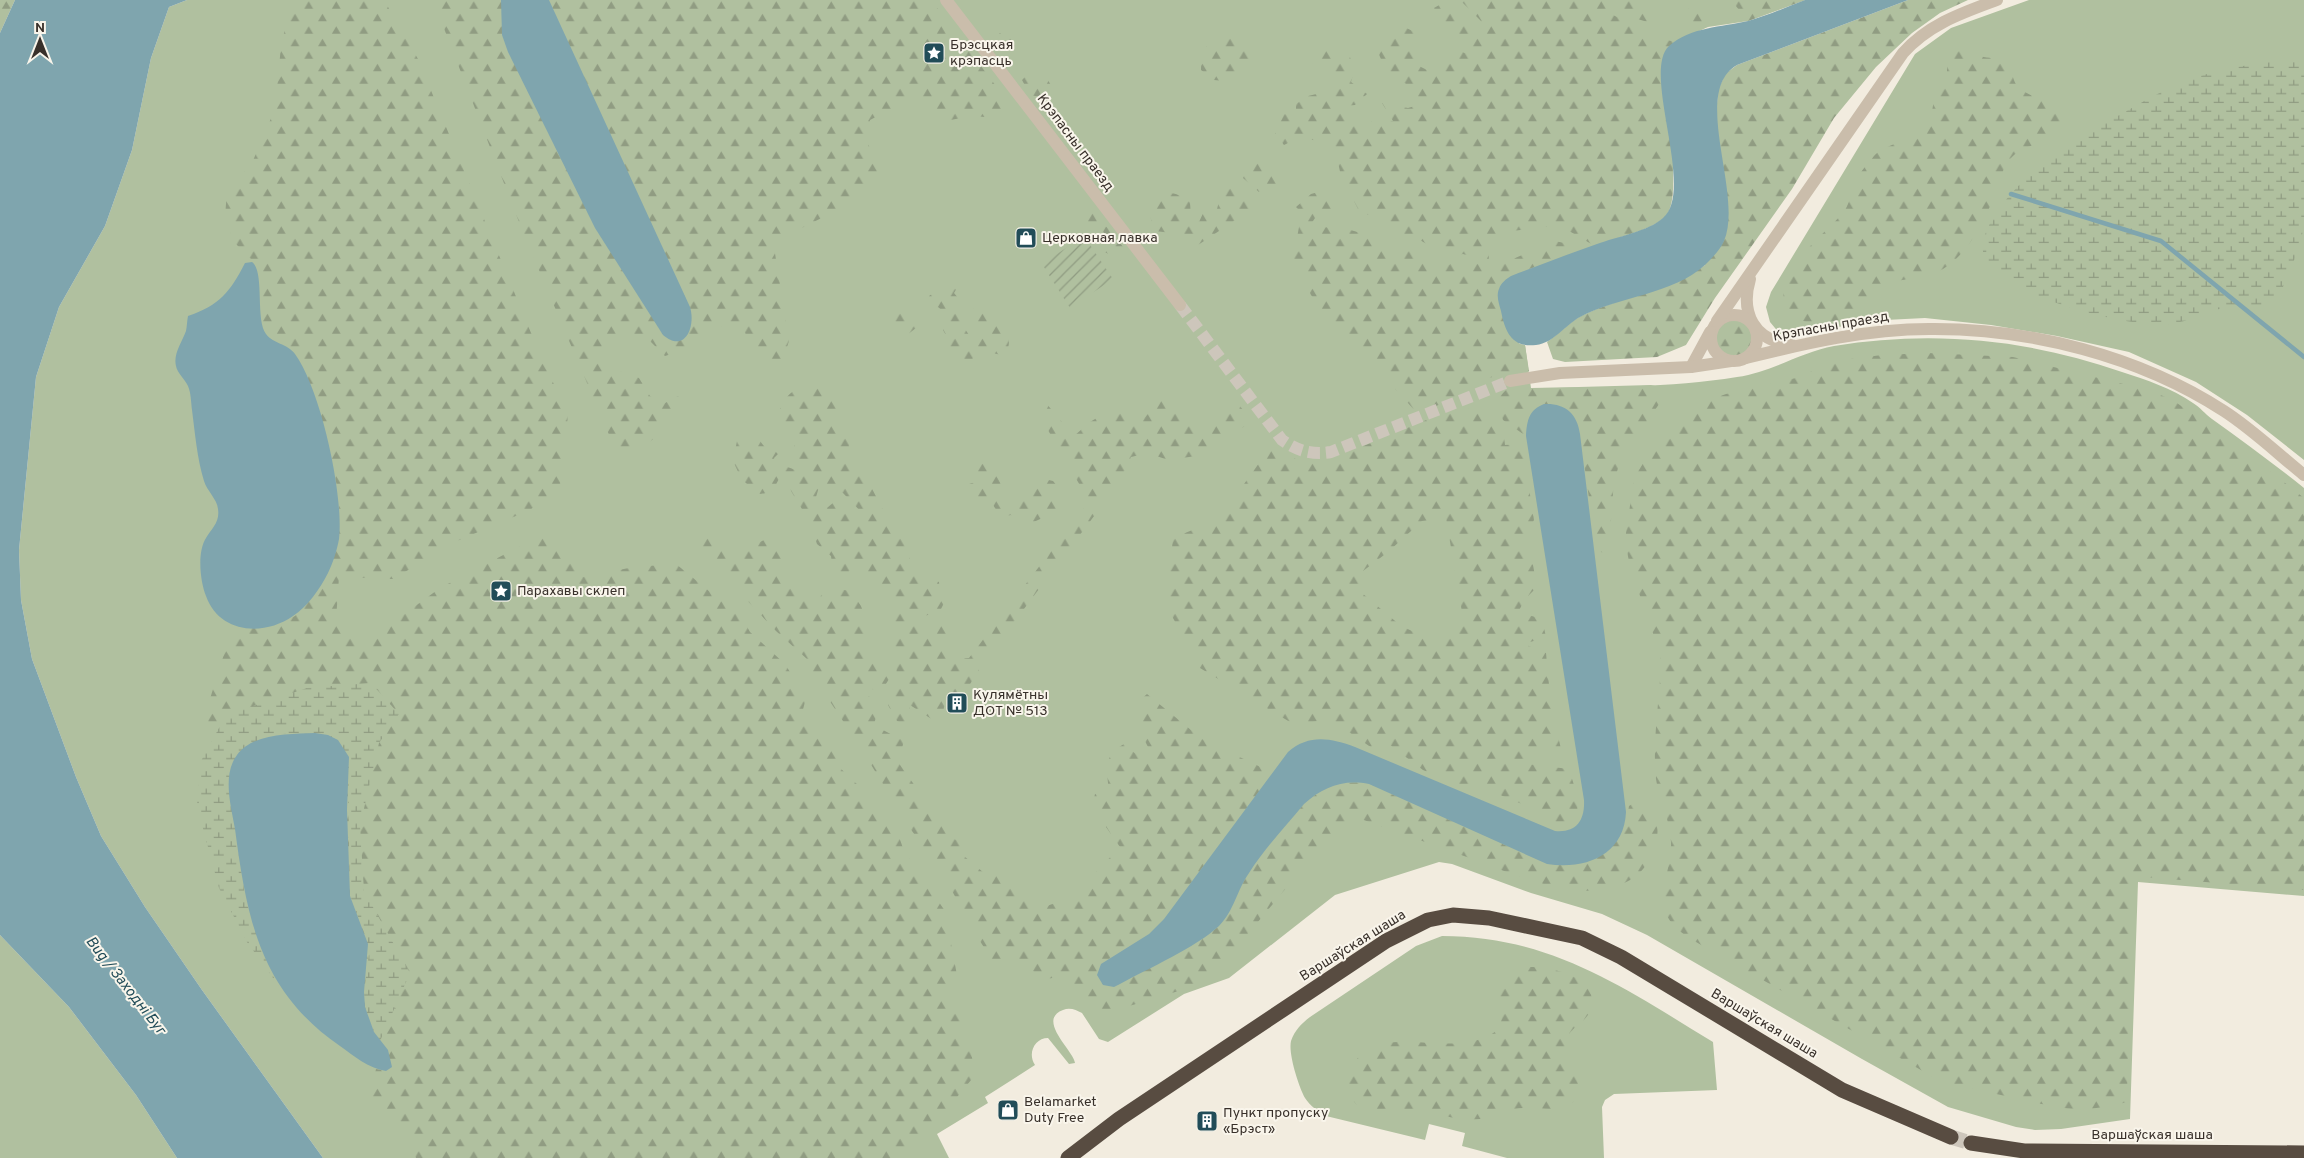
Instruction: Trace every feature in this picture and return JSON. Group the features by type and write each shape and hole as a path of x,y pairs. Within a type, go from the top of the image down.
{"highway":[{"name":"Варшаўская шаша","path":"1068,1158 1115,1122 1386,940 1428,920 1453,916 1489,918 1582,938 1621,957 1842,1090 1951,1137"},
{"name":"Варшаўская шаша","path":"1971,1142 2024,1151 2304,1153"}],"street":[{"name":"Крэпасны праезд","path":"946,0 1180,305"},
{"path":"1691,367 1714,325 1904,52 1916,39 1954,16 1997,0"},
{"path":"1510,381 1560,373 1691,367 1731,362 1746,358 1752,352 1757,338 1746,303 1754,268"},
{"path":"1731,362 1718,356 1711,344 1714,325 1724,317 1739,315 1778,342 1800,345"},
{"name":"Крэпасны праезд","path":"1746,358 1800,345 1863,334 1929,329 2006,335 2079,349 2147,371 2200,397 2226,412 2304,475"}],"green space":[{"path":"0,0 15,0 0,33"},
{"path":"187,0 1805,0 1748,21 1708,27 1675,42 1673,180 1519,344 1525,345 1531,388 1634,386 1712,381 1762,371 1834,346 1871,341 1943,338 2015,345 2087,361 2159,385 2196,405 2304,488 2304,896 2138,882 2130,1119 2061,1129 2035,1130 2016,1127 1948,1107 1647,935 1602,914 1531,893 1452,864 1439,862 1335,895 1229,978 1184,994 1108,1042 1099,1039 1082,1013 1071,1009 1063,1010 1056,1015 1053,1021 1058,1036 1075,1063 1069,1064 1048,1038 1036,1043 1032,1051 1035,1065 985,1097 988,1103 937,1134 949,1158 323,1158 202,990 145,907 101,836 76,777 32,659 21,600 19,550 36,377 59,307 105,226 132,150 151,58 169,7"},
{"path":"292,0 384,0 418,59 536,345 568,415 560,486 530,510 457,541 393,579 339,577 336,620 362,645 440,588 549,531 583,577 634,567 676,564 742,618 750,632 785,664 806,698 801,717 837,753 838,766 862,789 881,822 897,831 904,851 945,911 959,986 946,990 946,1004 959,1006 963,1036 968,1041 976,1074 907,1158 416,1158 398,1117 369,1100 376,1069 386,1071 392,1067 223,740 208,726 209,702 228,641 246,628 273,626 295,616 317,591 328,573 339,540 339,498 313,390 290,348 274,341 263,330 256,264 234,242 225,217 227,191 252,163 275,109 281,46"},
{"path":"433,0 931,0 1005,98 999,118 972,116 934,123 920,94 870,120 868,144 882,172 853,202 780,239 774,247 789,341 782,362 769,364 755,352 743,329 721,326 705,328 699,336 699,345 665,356 650,341 624,330 605,339 599,353 616,370 639,378 650,396 663,404 678,396 686,405 665,420 659,434 640,450 618,450 610,437 524,235"},
{"path":"1460,0 1648,0 1654,24 1631,17 1617,5 1611,14 1659,38 1675,42 1667,49 1661,61 1673,167 1671,206 1665,217 1659,222 1641,230 1593,245 1559,225 1505,232 1488,246 1489,261 1463,254 1448,257 1415,237 1389,239 1384,221 1359,211 1341,176 1337,158 1331,144 1300,137 1284,145 1275,134 1284,114 1296,116 1296,104 1308,96 1329,91 1335,73 1309,62 1308,52 1327,48 1350,57 1354,72 1351,82 1367,94 1355,105 1344,106 1346,119 1364,129 1373,120 1393,121 1382,103 1408,108 1418,105 1418,90 1403,82 1387,69 1377,48 1384,37 1390,42 1402,26 1419,34 1415,50 1425,60 1417,65 1433,73 1448,65 1448,47 1479,58 1456,42 1434,8 1441,4 1482,30 1485,25"},
{"path":"1731,0 1805,0 1748,21"},
{"path":"1908,0 1968,0 1940,13 1912,33 1876,67 1834,118 1792,189 1715,298 1686,345 1657,357 1565,362 1553,359 1547,342 1576,319 1612,303 1676,282 1705,265 1718,90 1725,74 1737,65"},
{"path":"2029,0 2304,0 2304,460 2247,415 2196,382 2129,352 2057,336 1991,325 1925,318 1865,321 1795,337 1780,334 1770,322 1766,307 1771,292 1915,54 1951,28"},
{"path":"1698,3 1714,16 1705,27 1691,31 1676,16"},
{"path":"1000,33 1010,34 1021,48 1013,59 999,53 992,40"},
{"path":"1233,35 1250,44 1254,64 1234,82 1214,80 1201,70 1201,52 1214,39"},
{"path":"1961,46 1978,55 2007,63 2018,87 2056,109 2060,115 2061,124 2058,135 2024,148 2010,159 1980,226 1968,246 1952,263 1936,273 1886,284 1838,320 1817,324 1798,318 1786,305 1783,291 1788,276 1797,261 1845,210 1857,178 1873,157 1885,148 1913,137 1925,128 1930,120 1937,92 1947,81 1947,56"},
{"path":"2299,60 2304,62 2304,225 2288,276 2279,295 2270,306 2258,309 2232,307 2218,309 2170,324 2127,321 2070,307 2041,297 1997,273 1985,259 1983,243 1986,233 1993,218 2005,201 2032,172 2063,149 2152,97 2191,79 2244,66"},
{"path":"1029,73 1046,77 1052,87 1045,98 1030,95 1022,80"},
{"path":"1264,159 1279,169 1277,187 1259,192 1243,178 1246,162"},
{"path":"1230,187 1250,196 1249,210 1231,211 1237,219 1192,249 1184,243 1188,235 1155,231 1149,213 1154,196 1173,193 1182,196 1190,202 1191,218 1199,222 1204,211 1217,209 1222,191"},
{"path":"1322,191 1334,199 1338,210 1319,212 1309,227 1331,227 1350,230 1368,237 1385,251 1413,244 1424,250 1427,258 1442,269 1452,263 1461,272 1476,263 1488,270 1554,241 1570,244 1572,253 1511,276 1519,344 1525,345 1529,371 1487,378 1452,400 1417,413 1380,372 1351,347 1311,295 1293,259 1299,227 1305,216 1296,207 1311,194"},
{"path":"1083,212 1093,212 1115,236 1126,253 1122,261 1097,248 1104,232 1095,229 1084,220"},
{"path":"1084,236 1113,279 1070,308 1042,264"},
{"path":"951,281 959,285 954,293 964,305 961,311 966,312 963,326 973,341 978,342 980,338 974,318 975,300 990,314 996,314 999,318 1006,331 1009,340 1008,348 1012,353 1006,356 979,350 971,361 955,357 945,350 947,337 943,330 944,315 938,307 928,308 929,296"},
{"path":"896,308 911,312 921,324 907,335 889,330 888,314"},
{"path":"1734,318 1748,324 1754,338 1748,352 1734,358 1720,352 1714,338 1720,324"},
{"path":"1928,353 2013,357 2152,391 2174,401 2236,444 2304,498 2304,890 2132,876 2127,1102 2099,1108 2064,1108 1968,1088 1935,1078 1689,938 1673,925 1665,911 1663,898 1671,842 1669,825 1657,787 1655,764 1661,660 1630,567 1625,540 1634,478 1648,455 1701,403 1726,394 1796,378 1835,361 1882,355"},
{"path":"815,385 831,391 838,404 833,419 850,434 848,465 866,477 884,512 900,533 914,570 939,582 940,593 947,597 939,613 917,617 909,612 909,620 918,627 939,620 943,623 949,639 947,653 955,659 969,658 1084,508 1085,494 1045,425 1045,402 1074,436 1090,422 1115,407 1145,417 1167,394 1199,432 1239,405 1252,421 1203,455 1168,460 1148,453 1131,457 1119,483 1005,634 979,664 979,670 965,692 950,698 944,707 942,722 933,720 910,705 907,726 897,721 888,705 895,686 897,673 893,653 880,649 881,642 889,642 900,636 893,629 895,605 875,583 851,569 844,578 833,572 831,556 817,544 808,519 791,491 789,475 781,475 772,492 760,494 742,480 733,461 737,441 746,435 760,441 767,450 772,448 778,454 774,458 776,466 794,469 819,487 816,497 828,507 833,503 853,519 865,516 843,493 830,489 805,467 794,453 794,439 778,414 787,396 801,388"},
{"path":"1651,385 1660,387 1664,397 1622,457 1614,480 1609,547 1603,553 1596,549 1579,426 1567,408 1552,404 1526,427 1526,436 1503,420 1496,400 1507,389"},
{"path":"1478,405 1503,429 1505,445 1522,444 1534,520 1519,548 1533,565 1537,587 1526,598 1518,612 1542,619 1546,637 1524,644 1546,653 1551,706 1561,749 1538,750 1519,745 1527,764 1569,769 1578,798 1577,818 1565,829 1552,826 1541,812 1469,782 1469,790 1423,770 1386,742 1372,748 1330,719 1295,725 1200,668 1166,605 1173,538 1219,519 1272,445 1299,461 1325,462 1448,411 1458,413","holes":["1446,518 1464,624 1434,641 1401,626 1362,593 1363,571 1388,552 1422,521"]},
{"path":"978,461 996,475 1004,497 1016,501 1023,490 1029,490 1040,478 1053,481 1061,490 1058,507 1049,515 1027,525 1011,515 1001,517 993,505 982,506 964,494 969,484 979,481 970,468"},
{"path":"711,532 731,549 744,550 772,536 783,550 785,566 781,578 793,580 796,598 817,604 825,587 851,591 861,606 868,626 860,646 880,658 891,676 882,690 860,688 857,699 869,696 879,707 872,731 883,730 904,741 898,762 952,838 967,845 964,856 984,873 1001,868 1021,897 1044,907 1072,897 1120,847 1092,807 1095,794 1109,792 1107,770 1112,753 1124,744 1142,759 1148,747 1144,739 1139,701 1147,694 1202,739 1273,773 1164,919 1149,934 1101,964 1099,980 1108,987 1181,951 1219,926 1228,914 1255,864 1275,838 1304,804 1319,793 1334,786 1351,783 1369,784 1547,864 1576,865 1591,861 1626,823 1629,806 1640,802 1649,807 1655,817 1658,831 1655,847 1648,863 1634,877 1614,887 1578,890 1558,887 1518,876 1361,819 1326,840 1208,982 1103,1014 1057,977 1042,980 1023,961 997,962 984,958 985,949 943,874 912,831 857,742 807,667 807,659 776,631 705,556 695,538"},
{"path":"371,683 399,714 379,743 360,826 364,891 410,973 380,1041 374,1032 365,1007 364,992 369,954 365,935 350,896 348,796 338,740 299,733 269,737 253,749 229,780 245,898 262,951 279,986 247,942 219,888 197,806 201,761 226,715 307,688"},
{"path":"0,935 69,1007 136,1095 177,1158 0,1158"},
{"path":"1442,936 1481,938 1518,945 1552,955 1617,985 1713,1042 1717,1090 1614,1094 1605,1100 1602,1107 1604,1158 1507,1158 1462,1146 1465,1133 1429,1124 1425,1140 1326,1116 1317,1110 1305,1098 1295,1070 1290,1047 1296,1030 1310,1017 1416,946"},
{"path":"1529,967 1549,969 1572,976 1581,981 1588,989 1592,998 1589,1014 1566,1039 1566,1058 1579,1088 1578,1095 1569,1105 1557,1109 1519,1108 1491,1118 1469,1119 1420,1110 1370,1112 1362,1109 1355,1103 1349,1090 1349,1076 1355,1062 1365,1051 1373,1046 1390,1042 1459,1043 1486,1037 1495,1032 1502,1018 1499,988 1502,981 1511,974"}],"water":[{"name":"Bug / Заходні Буг","path":"15,0 187,0 169,7 151,58 132,150 105,226 59,307 36,377 19,550 21,600 32,659 76,777 101,836 145,907 202,990 323,1158 177,1158 136,1095 69,1007 0,935 0,33"},
{"path":"501,0 549,0 690,307 690,329 683,340 671,340 663,335 595,228 508,52 502,35"},
{"path":"1805,0 1908,0 1737,65 1724,78 1718,97 1718,120 1728,197 1728,221 1724,241 1716,254 1705,265 1677,283 1611,304 1580,317 1542,344 1528,345 1515,341 1505,326 1498,300 1499,289 1506,280 1511,276 1605,241 1649,227 1663,218 1672,204 1674,183 1672,158 1661,80 1662,60 1669,46 1696,31 1748,21"},
{"path":"252,262 256,267 258,275 261,318 266,334 272,340 292,350 305,370 314,392 329,443 340,520 339,539 333,561 325,579 313,597 303,608 281,623 256,629 243,628 221,618 212,608 204,590 200,567 201,551 206,538 217,521 218,509 204,481 198,454 190,392 175,362 186,331 188,316 216,302 229,290 245,263"},
{"path":"1544,404 1558,405 1569,411 1576,420 1580,434 1626,812 1624,827 1618,839 1610,849 1589,862 1562,865 1547,864 1369,784 1351,783 1334,786 1319,793 1304,804 1275,838 1249,873 1232,907 1219,926 1185,950 1120,984 1114,987 1103,985 1097,975 1101,964 1149,934 1164,919 1288,752 1304,742 1320,739 1337,741 1355,747 1555,831 1569,830 1578,824 1583,814 1584,800 1526,436 1530,416 1535,409"},
{"path":"315,733 328,735 338,740 349,757 347,810 350,896 368,944 364,992 365,1007 374,1032 388,1050 392,1067 386,1071 356,1058 313,1025 292,1002 275,977 262,951 252,923 245,893 229,791 232,763 237,755 252,742 273,736"}],"waterway":[{"path":"2011,194 2161,241 2304,357"}],"tunnel":[{"path":"1180,305 1282,440 1293,447 1305,451 1331,452 1510,381"},
{"path":"1951,1137 1971,1143"}],"place":[{"name":"Брэсцкая крэпасць","path":"934,53"},
{"name":"Церковная лавка","path":"1026,238"},
{"name":"Парахавы склеп","path":"501,591"},
{"name":"Кулямётны ДОТ № 513","path":"957,703"},
{"name":"Belamarket Duty Free","path":"1008,1110"},
{"name":"Пункт пропуску «Брэст»","path":"1207,1121"}]}
